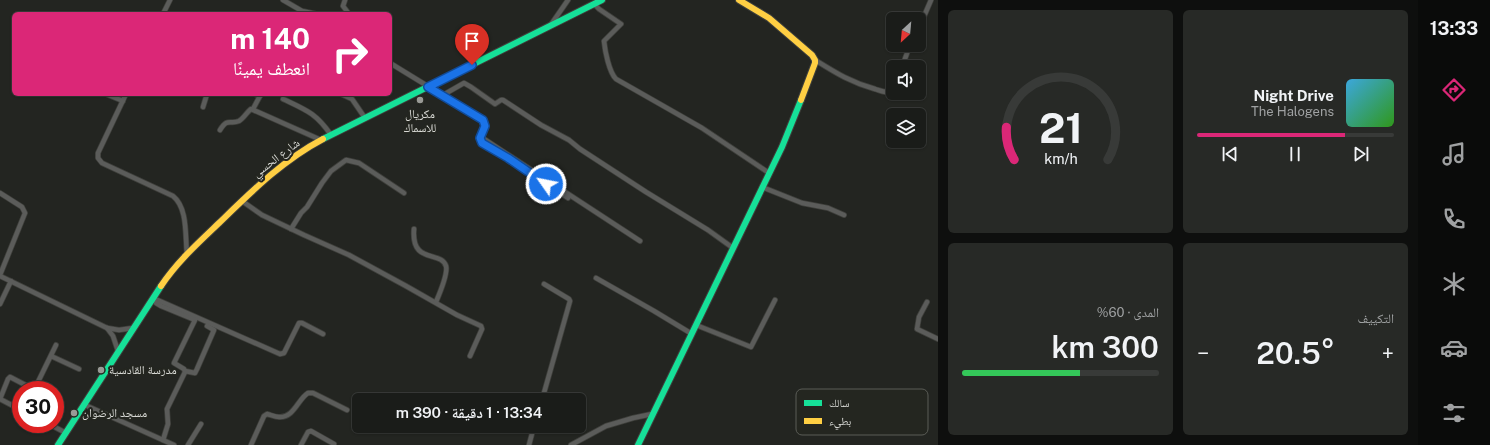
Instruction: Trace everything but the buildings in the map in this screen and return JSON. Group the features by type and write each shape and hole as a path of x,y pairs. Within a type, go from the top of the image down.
{"street":[{"path":"164,12 170,0"},
{"path":"283,0 302,11 307,12"},
{"path":"345,0 344,6 348,12"},
{"path":"549,27 568,0"},
{"name":"شارع الحسي","path":"58,445 170,273 187,254 242,201 290,159 321,140 602,0"},
{"path":"739,0 780,26 812,55 815,60 857,84 886,93"},
{"path":"926,12 931,0"},
{"path":"594,4 621,24 604,41 611,73 616,79 702,128 769,173"},
{"path":"638,445 782,148 813,69 815,60"},
{"path":"392,64 483,120 485,126 480,141 482,143 508,158 568,198"},
{"path":"443,95 464,83 495,104 503,100 541,125 569,140 646,192 708,230 733,248"},
{"path":"111,96 122,101"},
{"path":"125,96 98,153 98,158 102,163 168,194 177,200 183,213 187,254"},
{"path":"203,107 206,96"},
{"path":"220,130 223,125 228,122 240,120 249,110 253,109 260,96"},
{"path":"345,96 352,99 365,118"},
{"path":"283,99 313,114 322,122 331,135"},
{"path":"253,109 265,116 321,140"},
{"path":"481,137 640,241"},
{"path":"291,229 322,183 331,172 346,160 359,163 404,193"},
{"path":"762,187 802,203 820,206 844,214"},
{"path":"0,193 22,207 25,213 0,276 107,328 120,330 133,328"},
{"path":"242,201 262,215 349,255 457,315 482,327 470,356"},
{"path":"414,229 413,239 419,250 438,259 444,263 446,267 441,290 436,302"},
{"path":"596,278 692,334"},
{"path":"0,304 11,281"},
{"path":"544,284 570,301 544,393"},
{"path":"154,299 156,303 161,306 206,324 214,330 197,369 193,373 185,371 174,363 194,320"},
{"path":"154,299 206,324 280,354 284,353 299,323 302,322 323,334"},
{"path":"696,325 751,347 775,300"},
{"path":"927,302 919,317 917,329 938,339"},
{"path":"107,328 114,336 118,351"},
{"path":"38,381 56,345"},
{"path":"50,356 79,369"},
{"path":"163,440 168,424 167,409 185,371"},
{"path":"12,405 0,399 8,379 10,377 18,381"},
{"path":"251,445 264,416 267,414 279,417 292,412 304,395 308,393 347,410"},
{"path":"85,405 174,445"},
{"path":"571,445 606,426 652,414"},
{"path":"188,445 201,424"},
{"path":"301,445 310,431 334,444"},
{"path":"529,445 532,433"}],"traffic: fast":[{"path":"323,139 602,0"},
{"path":"638,445 782,147 801,100"},
{"path":"58,445 161,286"}],"traffic: slow":[{"path":"739,0 769,18 812,55 815,63 801,100"},
{"path":"161,286 188,253 255,188 294,157 323,139"}],"place":[{"name":"مكريال للاسماك","path":"420,100"},
{"name":"مدرسة القادسية","path":"101,370"},
{"name":"مسجد الرضوان","path":"74,413"}],"route":[{"path":"472,65 428,87 483,120 485,126 480,141 546,184"}]}
